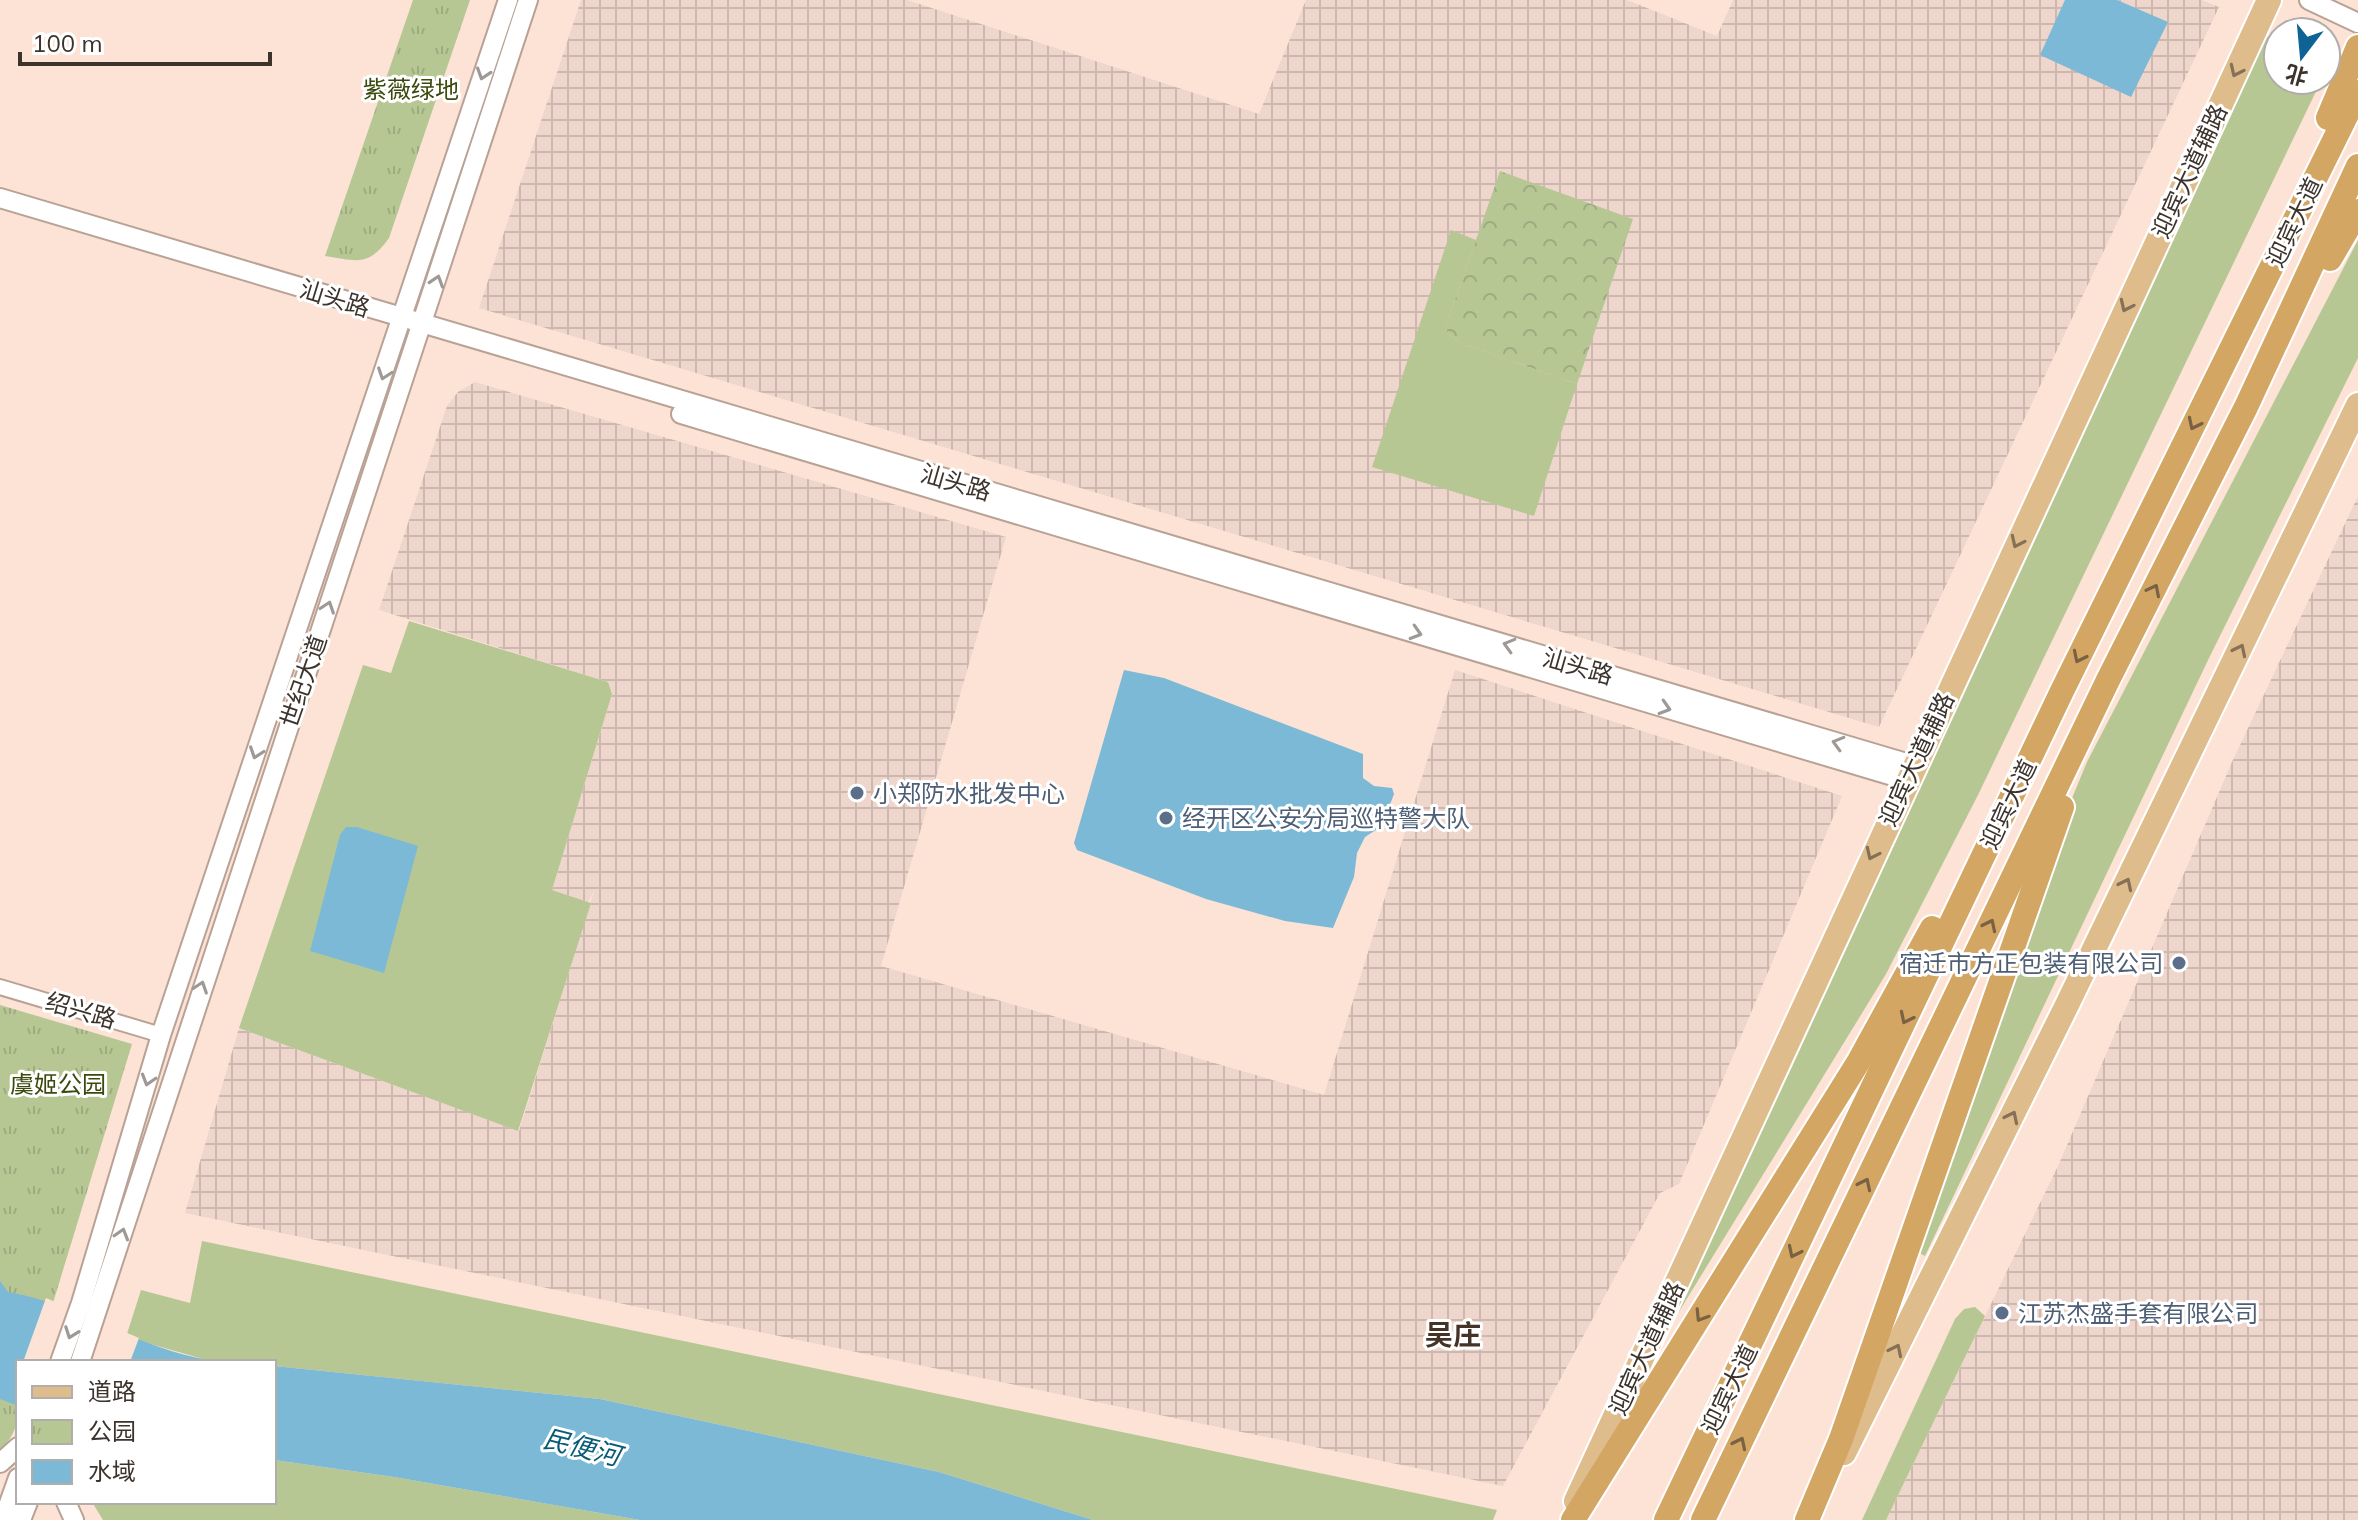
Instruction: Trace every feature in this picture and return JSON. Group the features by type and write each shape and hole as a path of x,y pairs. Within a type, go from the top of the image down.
{"highway":[{"name":"迎宾大道","path":"1671,1510 2349,98 2358,47"},
{"name":"迎宾大道","path":"1705,1517 2108,680 2246,407 2358,166"},
{"path":"2246,407 2358,211"},
{"path":"1809,1520 1841,1439 2108,680"},
{"path":"1573,1520 1859,1061 2062,691"}],"main road":[{"name":"迎宾大道辅路","path":"1567,1520 2269,0"},
{"path":"1809,1520 2058,1025 2358,405"}],"street":[{"name":"世纪大道","path":"80,1360 90,1306 161,1035 508,0"},
{"name":"世纪大道","path":"61,1360 90,1306 183,1039 421,330 528,0"},
{"path":"2309,0 2358,23"},
{"name":"汕头路","path":"0,198 401,324 1910,772"},
{"name":"汕头路","path":"0,210 401,324"},
{"name":"绍兴路","path":"0,987 161,1035"},
{"path":"0,1463 16,1449"},
{"path":"3,1520 16,1484"}],"shaded area":[{"path":"581,0 907,0 1259,114 1306,0 1627,0 1717,36 1733,0 2202,0 2219,7 1879,727 479,308"},
{"path":"475,382 1006,537 881,966 1324,1095 1455,670 1842,796 1679,1184 1660,1193 1503,1486 185,1213 239,1028 519,1131 594,891 588,902 552,890 612,694 608,682 379,610 447,406 458,392"},
{"path":"2358,496 2358,1520 1886,1520 2058,1166 2232,762"}],"green space":[{"name":"紫薇绿地","path":"413,0 470,0 389,238 375,254 362,260 325,256"},
{"path":"2262,42 2262,96 2314,96 1978,795 1886,974 1634,1385"},
{"path":"2342,54 2358,62 2358,101 2342,92"},
{"path":"1500,171 1633,219 1577,384 1461,343 1448,334 1446,326"},
{"path":"1451,230 1476,240 1446,326 1448,334 1461,343 1577,384 1534,516 1372,467"},
{"path":"2358,240 2358,358 2209,658 1925,1256 1912,1249 2058,832 2087,762"},
{"path":"409,621 608,682 612,694 552,890 591,903 518,1131 239,1028 363,665 391,673"},
{"name":"虞姬公园","path":"0,1005 132,1044 36,1360 16,1360 16,1424 0,1449"},
{"path":"202,1241 1497,1510 1493,1520 1093,1520 939,1472 600,1399 276,1366 276,1360 206,1360 126,1337 141,1290 190,1303"},
{"path":"1975,1307 1985,1316 1886,1520 1862,1520 1955,1319 1964,1309"},
{"path":"276,1460 394,1477 640,1520 103,1520 93,1504 276,1504"}],"water":[{"path":"2065,0 2117,0 2168,22 2131,97 2040,55"},
{"path":"1124,670 1164,678 1363,754 1363,778 1374,786 1392,788 1394,794 1382,826 1365,837 1357,853 1354,877 1333,928 1285,921 1206,899 1077,850 1074,843"},
{"path":"346,827 357,827 418,846 384,973 310,951 340,835"},
{"path":"0,1281 8,1292 62,1307 167,1350 214,1360 16,1360 16,1405 0,1399"},
{"name":"民便河","path":"276,1366 600,1399 939,1472 1093,1520 640,1520 394,1477 276,1460"}],"pier":[{"path":"46,1298 139,1338 131,1360 24,1360"}],"place":[{"name":"小郑防水批发中心","path":"857,793"},
{"name":"经开区公安分局巡特警大队","path":"1166,818"},
{"name":"宿迁市方正包装有限公司","path":"2179,963"},
{"name":"江苏杰盛手套有限公司","path":"2002,1313"}],"district":[{"name":"吴庄","path":"1453,1334"}]}
